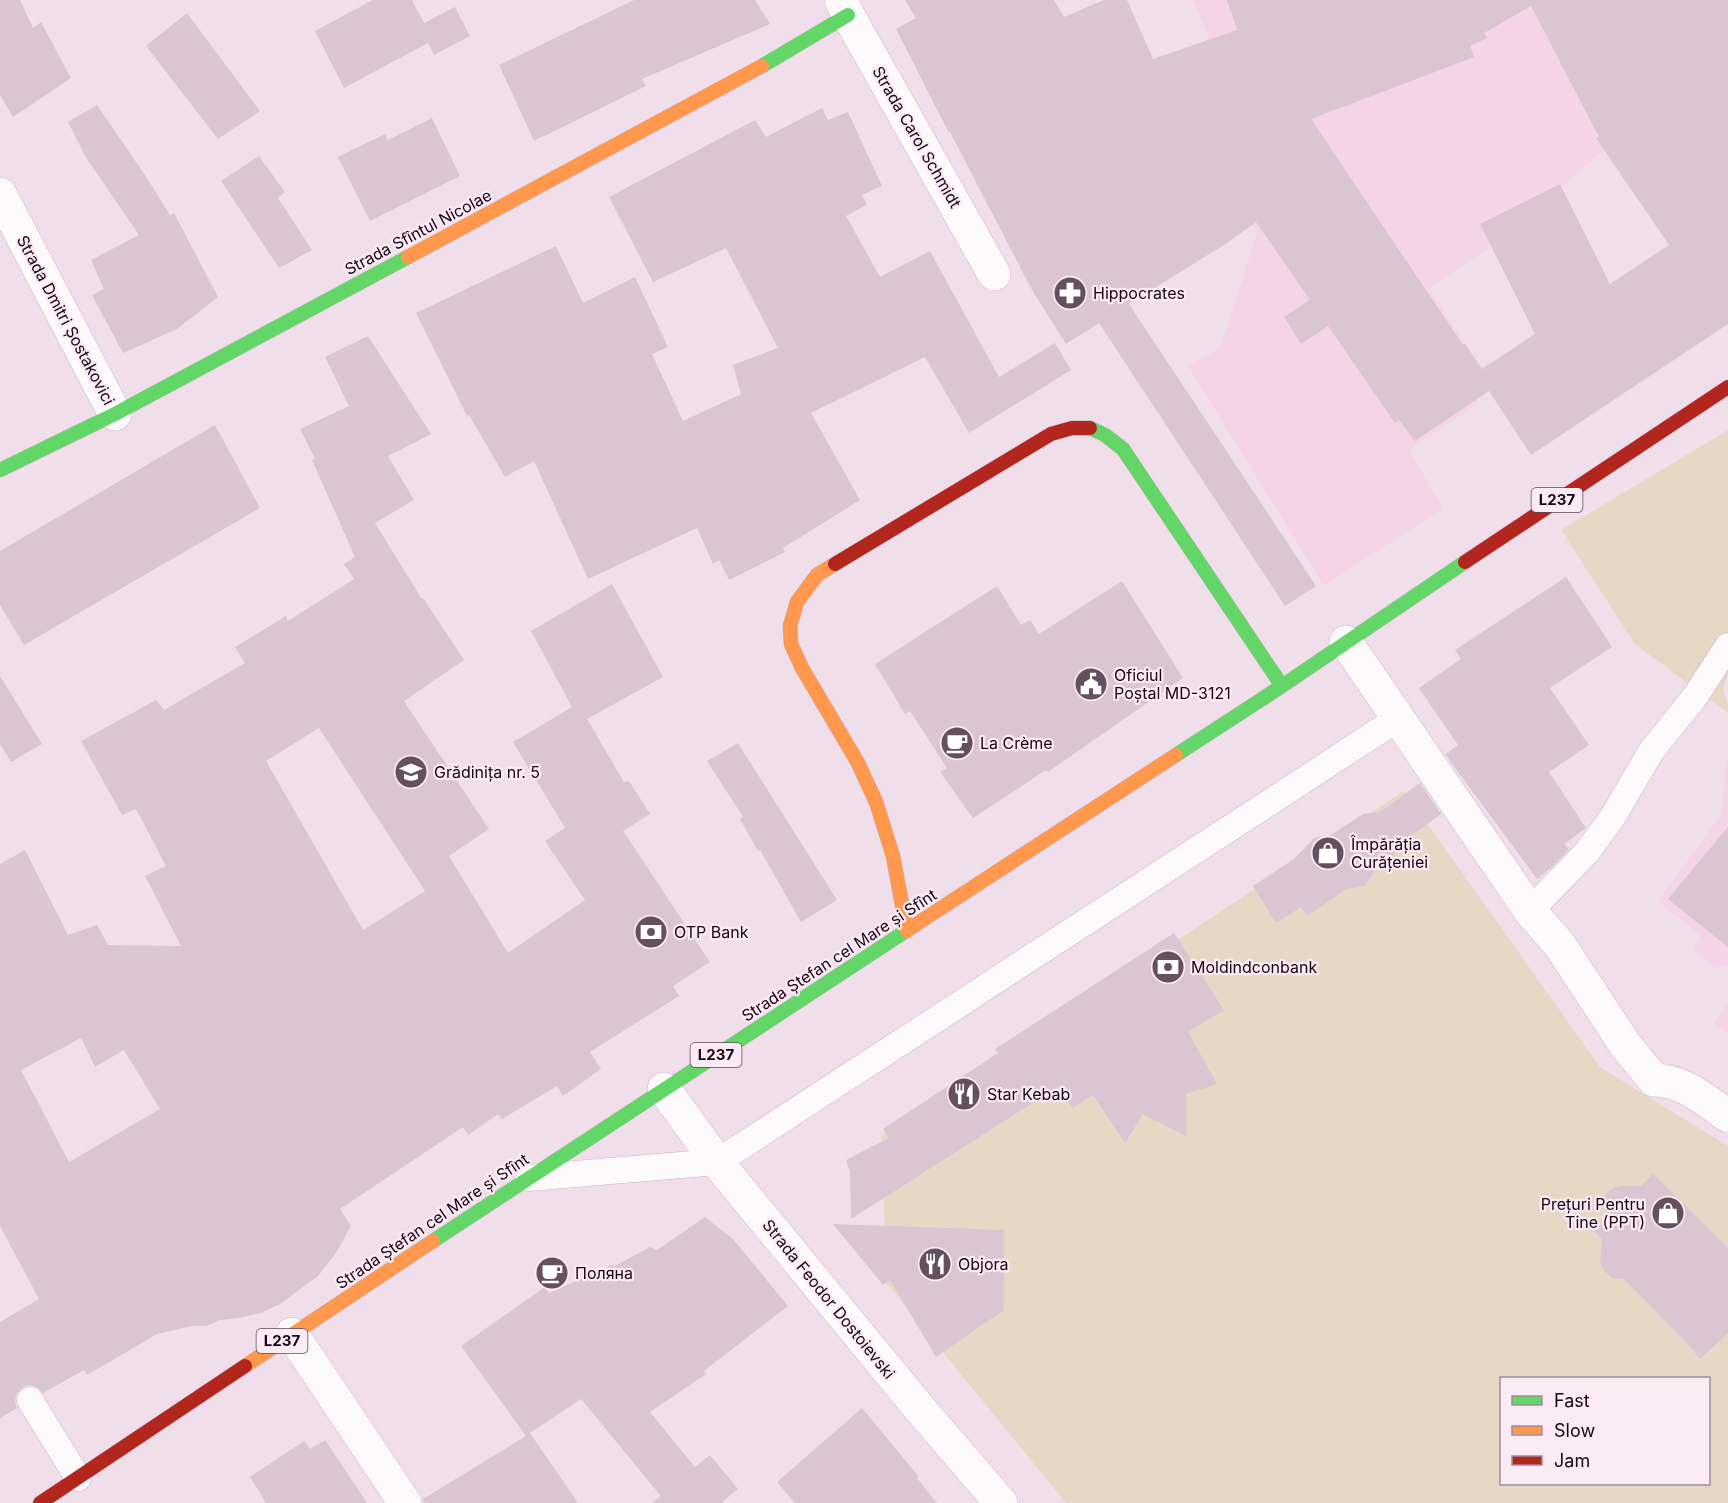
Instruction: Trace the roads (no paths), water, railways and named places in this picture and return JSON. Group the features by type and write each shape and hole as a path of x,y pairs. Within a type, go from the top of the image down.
{"main road":[{"name":"Strada Sfîntul Nicolae","path":"0,470 115,414 745,76 844,8"},
{"name":"Strada Ștefan cel Mare și Sfînt","path":"40,1503 525,1179 1282,686 1550,504 1728,387"},
{"path":"907,931 896,865 869,785 797,659 790,638 791,616 800,595 817,575 1051,434 1068,427 1089,428 1107,435 1123,449 1282,686"}],"street":[{"name":"Strada Carol Schmidt","path":"844,8 994,274"},
{"name":"Strada Dmitri Șostakovici","path":"0,194 115,414"},
{"path":"1346,642 1530,911 1558,944 1626,1046 1654,1080 1667,1080 1685,1087 1728,1116"},
{"name":"Strada Fеodor Dostoievski","path":"664,1089 717,1162 920,1409 1001,1503"},
{"path":"292,1334 405,1503"}],"lane":[{"path":"1530,911 1587,852 1612,818 1652,750 1694,699 1728,646"},
{"path":"525,1179 717,1162 1399,718"},
{"path":"30,1400 78,1478"}],"place":[{"name":"Hippocrates","path":"1070,293"},
{"name":"Oficiul Poștal MD-3121","path":"1091,684"},
{"name":"La Crème","path":"957,743"},
{"name":"Grădinița nr. 5","path":"411,772"},
{"name":"Împărăția Curățeniei","path":"1328,853"},
{"name":"OTP Bank","path":"651,932"},
{"name":"Moldindconbank","path":"1168,967"},
{"name":"Star Kebab","path":"964,1094"},
{"name":"Prețuri Pentru Tine (PPT)","path":"1668,1213"},
{"name":"Objora","path":"935,1264"},
{"name":"Поляна","path":"552,1273"}]}
